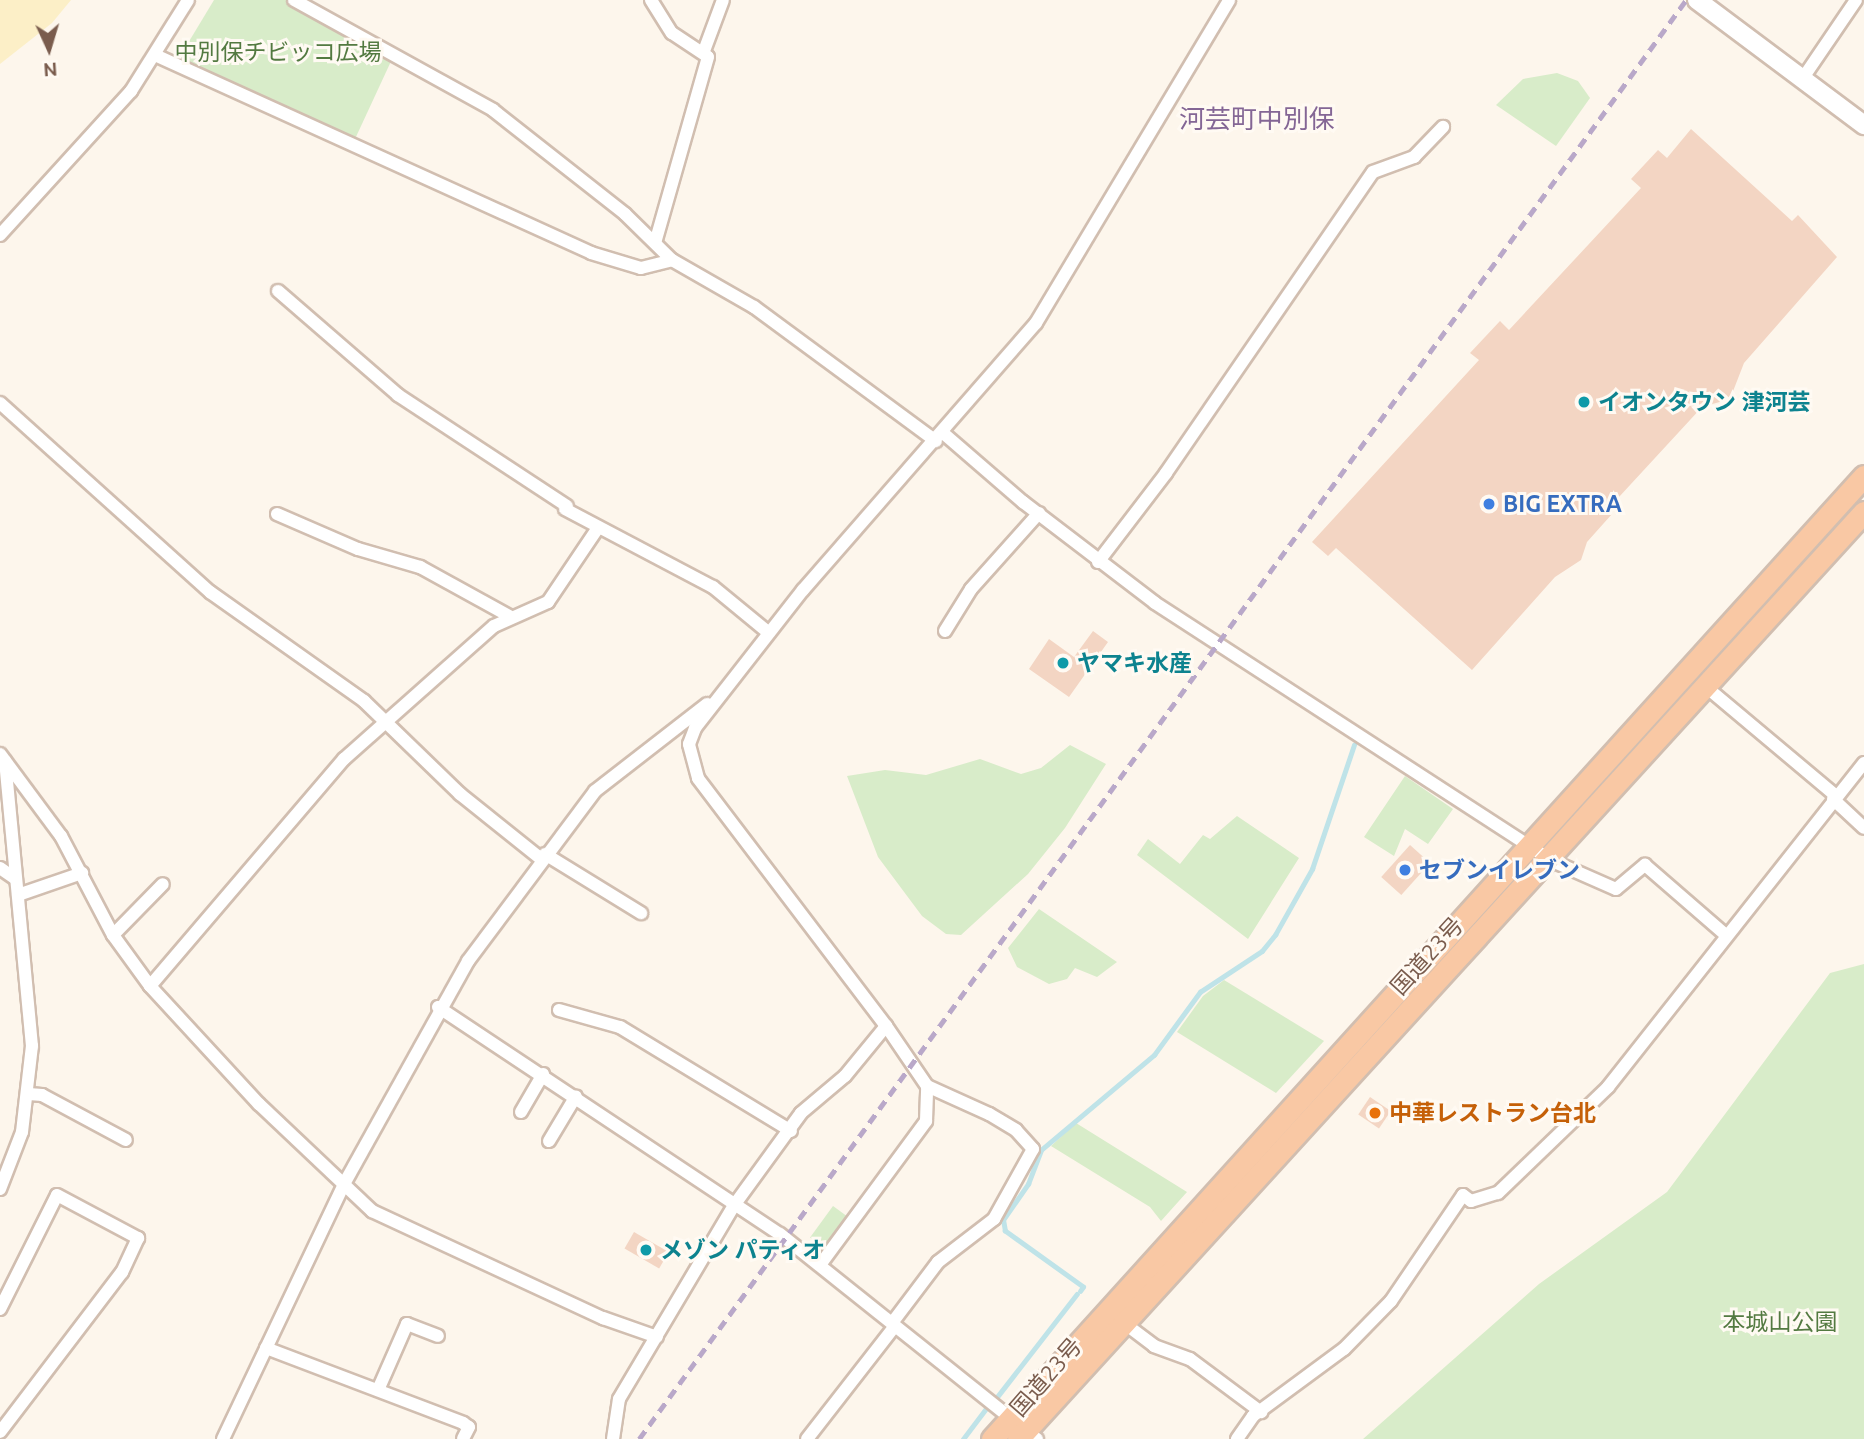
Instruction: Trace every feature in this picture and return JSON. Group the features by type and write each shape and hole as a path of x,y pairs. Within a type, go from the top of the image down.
{"highway":[{"name":"国道23号","path":"1022,1431 1528,846 1864,476"},
{"name":"国道23号","path":"992,1439 1022,1431 1124,1323 1550,860 1864,512"}],"main road":[{"path":"1697,0 1864,125"}],"street":[{"path":"0,234 65,170 155,55 188,0"},
{"path":"294,0 318,6 493,110 655,243 672,260 754,307 940,437 1098,562 1528,846 1550,860 1616,889 1645,865 1727,936"},
{"path":"651,0 672,33 704,51 708,57 655,243"},
{"path":"704,51 723,0"},
{"path":"807,1439 938,1262 994,1219 1033,1149 1016,1130 989,1114 927,1086 886,1026 692,768 689,744 716,697 1036,323 1229,0"},
{"path":"1803,78 1856,0"},
{"path":"155,55 591,253 641,268 672,260"},
{"path":"1098,562 1173,464 1373,172 1414,157 1443,127"},
{"path":"278,291 398,395 598,528 713,587 769,633"},
{"path":"0,402 210,592 317,664 388,723 460,794 543,857 641,913"},
{"path":"944,631 971,589 1039,513"},
{"path":"277,514 358,548 420,567 509,616"},
{"path":"150,986 265,857 323,782 509,616 553,597 598,528"},
{"path":"1705,686 1835,798 1864,828"},
{"path":"223,1439 344,1184 438,1007 543,857 595,791 716,697"},
{"path":"3,757 82,873 113,935 150,986 259,1104 372,1210 603,1318 657,1337"},
{"path":"0,1189 19,1142 29,1094 32,1046 3,757"},
{"path":"1237,1439 1261,1412 1344,1349 1391,1301 1463,1195 1471,1201 1494,1195 1559,1139 1608,1087 1864,763"},
{"path":"0,868 16,879"},
{"path":"18,895 82,873"},
{"path":"113,935 163,884"},
{"path":"438,1007 576,1096 820,1265 1022,1431"},
{"path":"559,1010 620,1027 791,1131"},
{"path":"613,1439 620,1399 735,1204 791,1131 801,1113 845,1076 886,1026"},
{"path":"520,1112 543,1074"},
{"path":"820,1265 919,1133 928,1109 927,1086"},
{"path":"29,1094 42,1095 127,1140"},
{"path":"549,1141 576,1096"},
{"path":"0,1309 57,1195 138,1238 122,1272 0,1432"},
{"path":"1124,1323 1154,1346 1190,1359 1261,1412"},
{"path":"378,1390 407,1324 438,1336"},
{"path":"266,1348 463,1423 469,1427 463,1439"}],"green space":[{"name":"中別保チビッコ広場","path":"214,0 286,0 393,57 355,139 179,58"},
{"path":"1557,73 1578,81 1590,98 1556,146 1496,105 1523,79"},
{"path":"1070,745 1106,764 1065,828 1028,874 961,935 946,934 922,916 878,857 847,776 885,770 926,775 980,759 1021,774 1041,768"},
{"path":"1405,776 1453,809 1428,844 1405,829 1394,856 1364,837"},
{"path":"1237,816 1299,858 1248,939 1137,855 1148,839 1180,864 1203,835 1210,839"},
{"path":"1039,909 1117,962 1097,977 1075,968 1067,979 1049,984 1017,967 1008,948"},
{"name":"本城山公園","path":"1864,964 1864,1439 1363,1439 1539,1284 1667,1192 1830,973"},
{"path":"1224,980 1324,1041 1276,1093 1177,1032 1203,996"},
{"path":"1076,1123 1187,1192 1161,1221 1150,1207 1051,1146"},
{"path":"833,1206 851,1219 828,1250 810,1238"}],"sand":[{"path":"0,0 71,0 52,23 0,64"}],"building":[{"name":"イオンタウン 津河芸","path":"1691,129 1792,221 1798,215 1837,257 1744,363 1730,399 1702,407 1607,510 1612,514 1587,542 1581,560 1555,577 1472,670 1336,548 1328,556 1312,542 1479,360 1470,353 1500,321 1509,330 1641,188 1631,179 1658,150 1667,158"},
{"name":"ヤマキ水産","path":"1093,631 1108,642 1069,697 1029,669 1049,639 1074,657"},
{"name":"セブンイレブン","path":"1410,845 1430,863 1401,895 1381,877"},
{"name":"中華レストラン台北","path":"1370,1097 1391,1111 1379,1128 1358,1114"},
{"name":"メゾン パティオ","path":"634,1232 669,1252 659,1268 624,1248"}],"waterway":[{"path":"1080,1291 1083,1287 1005,1231 1003,1220 1028,1184 1041,1150 1154,1055 1200,992 1262,951 1275,935 1312,869 1354,745"},
{"path":"997,1397 1077,1294"},
{"path":"963,1439 986,1409"}],"railway":[{"path":"639,1439 1686,0"}],"place":[{"name":"イオンタウン 津河芸","path":"1584,402"},
{"name":"BIG EXTRA","path":"1489,504"},
{"name":"ヤマキ水産","path":"1063,663"},
{"name":"セブンイレブン","path":"1405,870"},
{"name":"中華レストラン台北","path":"1375,1113"},
{"name":"メゾン パティオ","path":"646,1250"}],"district":[{"name":"河芸町中別保","path":"1257,119"}]}
